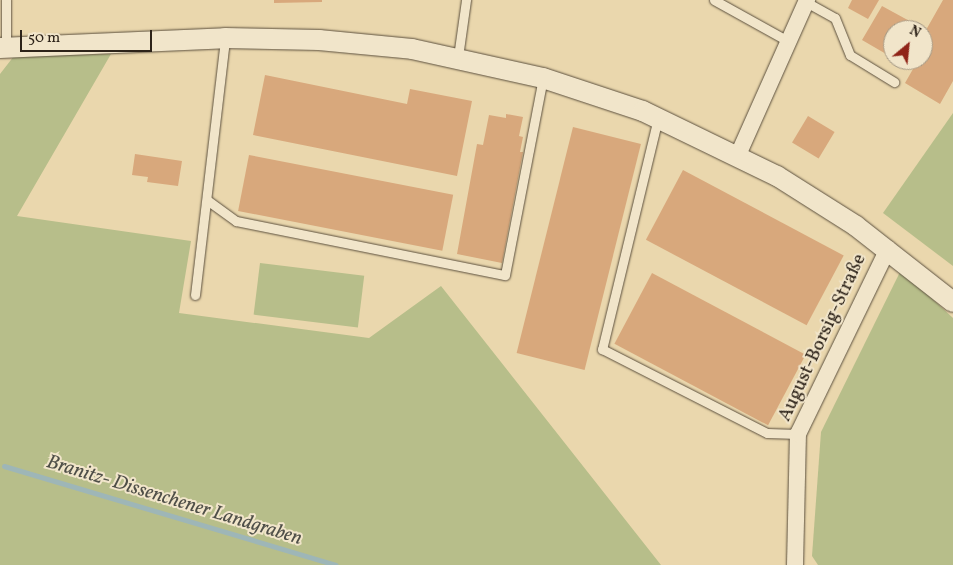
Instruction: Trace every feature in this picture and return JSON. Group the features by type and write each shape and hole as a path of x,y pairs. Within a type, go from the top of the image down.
{"street":[{"path":"738,155 806,1"},
{"path":"3,48 225,38 366,44 458,57 544,78 658,118 738,155 815,198 888,248 953,302"},
{"name":"August-Borsig-Straße","path":"795,565 798,434 888,248"}],"lane":[{"path":"3,48 6,0"},
{"path":"458,57 466,0"},
{"path":"714,0 788,40"},
{"path":"806,1 835,18 850,55 894,82"},
{"path":"195,295 225,38"},
{"path":"207,200 236,221 506,275 544,78"},
{"path":"658,118 602,349 766,433 798,434"}],"green space":[{"path":"111,54 17,216 191,241 179,313 369,338 441,286 661,565 0,565 0,74 14,56"},
{"path":"953,113 953,266 883,213"},
{"path":"260,263 364,276 358,327 254,315"},
{"path":"901,270 953,318 953,565 818,565 812,556 821,432"}],"building":[{"path":"274,0 322,0 322,2 274,3"},
{"path":"852,0 879,0 868,19 848,8"},
{"path":"943,0 953,0 953,81 940,104 905,83 912,70 933,70 932,20"},
{"path":"882,6 908,20 883,20 883,52 862,40"},
{"path":"265,75 407,104 410,89 472,101 457,176 253,135"},
{"path":"506,114 523,117 519,136 523,137 520,152 523,152 502,263 457,254 477,144 483,145 489,115 506,118"},
{"path":"808,116 835,132 819,159 792,143"},
{"path":"573,127 641,144 585,370 517,353"},
{"path":"135,154 182,161 178,186 147,182 148,177 132,175"},
{"path":"249,155 453,195 442,251 238,211"},
{"path":"683,170 844,255 807,325 646,240"},
{"path":"652,273 806,355 768,425 614,344"}],"waterway":[{"name":"Branitz- Dissenchener Landgraben","path":"4,466 336,565"}]}
